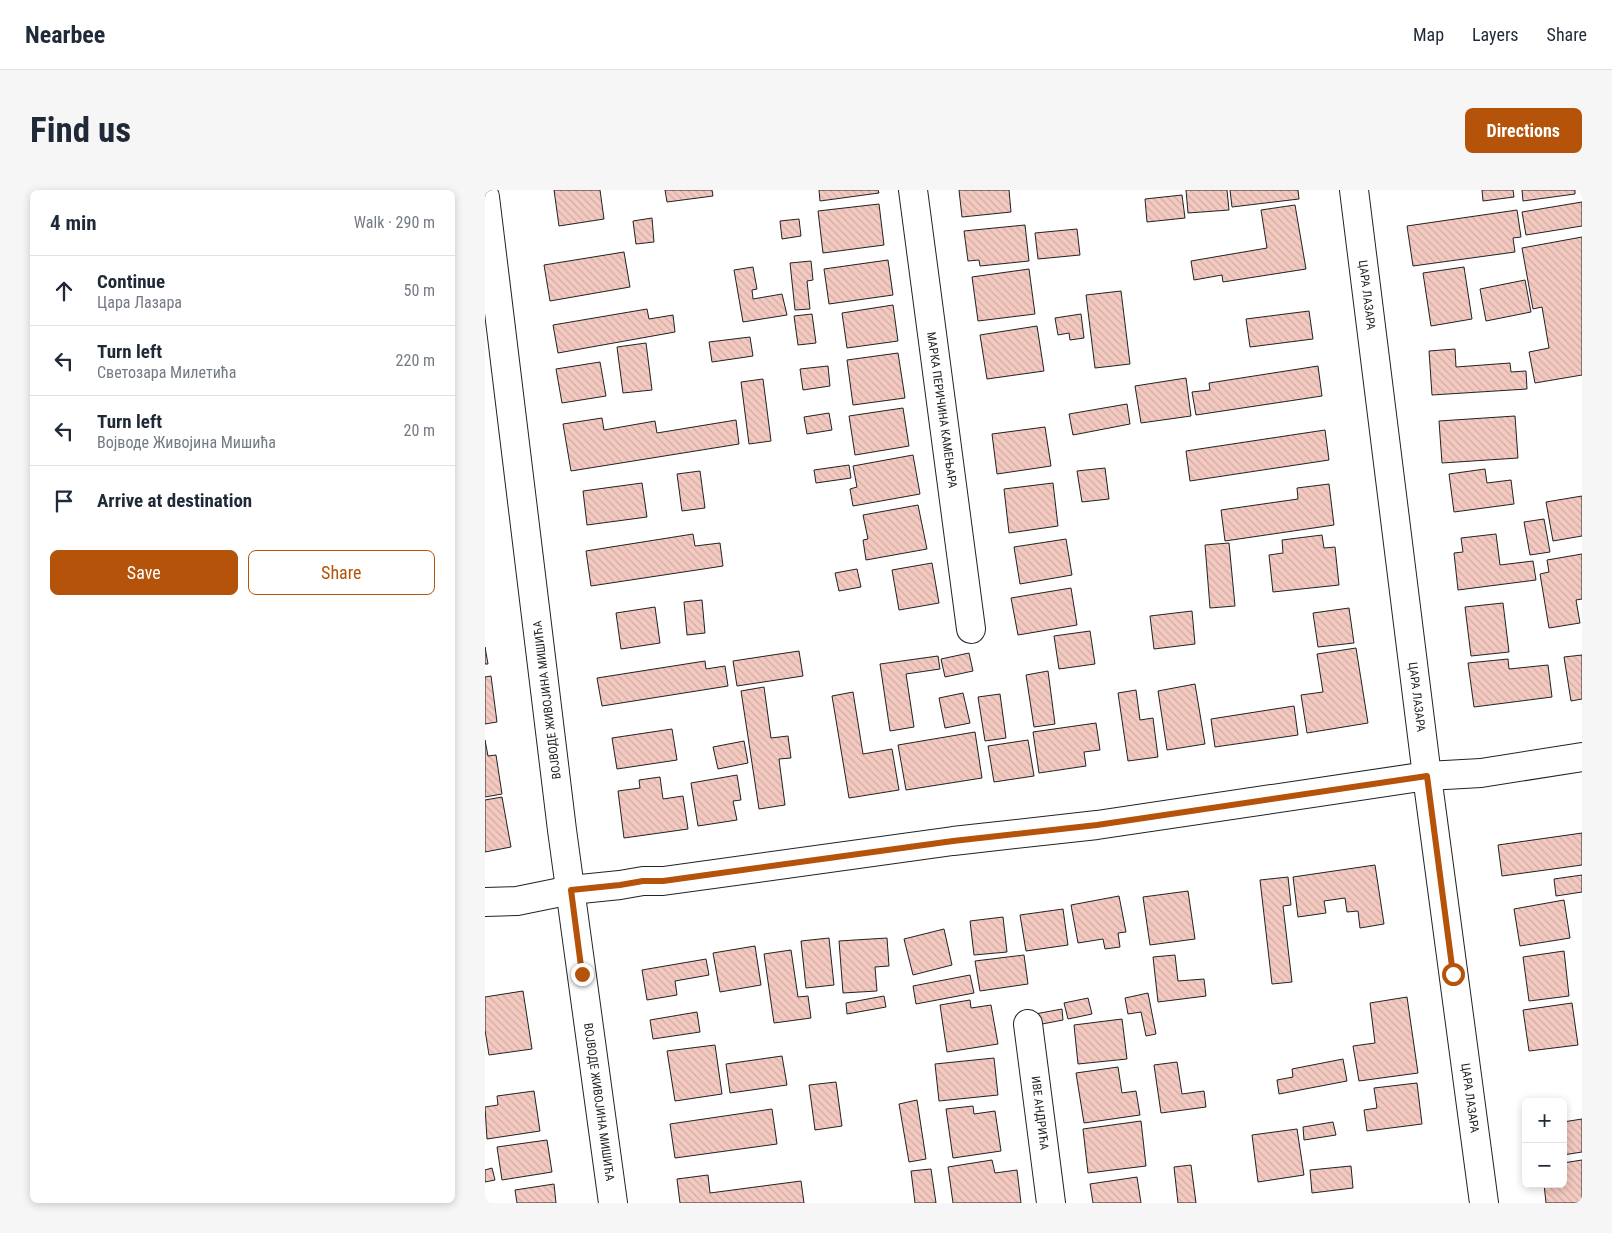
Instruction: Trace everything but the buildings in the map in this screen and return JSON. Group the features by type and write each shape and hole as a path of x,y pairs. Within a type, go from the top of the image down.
{"street":[{"name":"МАРКА ПЕРИЧИНА КАМЕЊАРА","path":"913,190 971,629"},
{"name":"ЦАРА ЛАЗАРА","path":"1353,190 1427,776 1484,1203"},
{"name":"ВОЈВОДЕ ЖИВОЈИНА МИШИЋА","path":"485,197 571,890 613,1203"},
{"path":"485,902 517,900 571,890 643,881 663,881 943,842 1097,825 1427,776 1481,773 1582,757"},
{"name":"ИВЕ АНДРИЋА","path":"1028,1024 1051,1203"}],"route":[{"path":"582,974 571,890 643,881 663,881 953,841 1097,825 1427,776 1453,974"}]}
